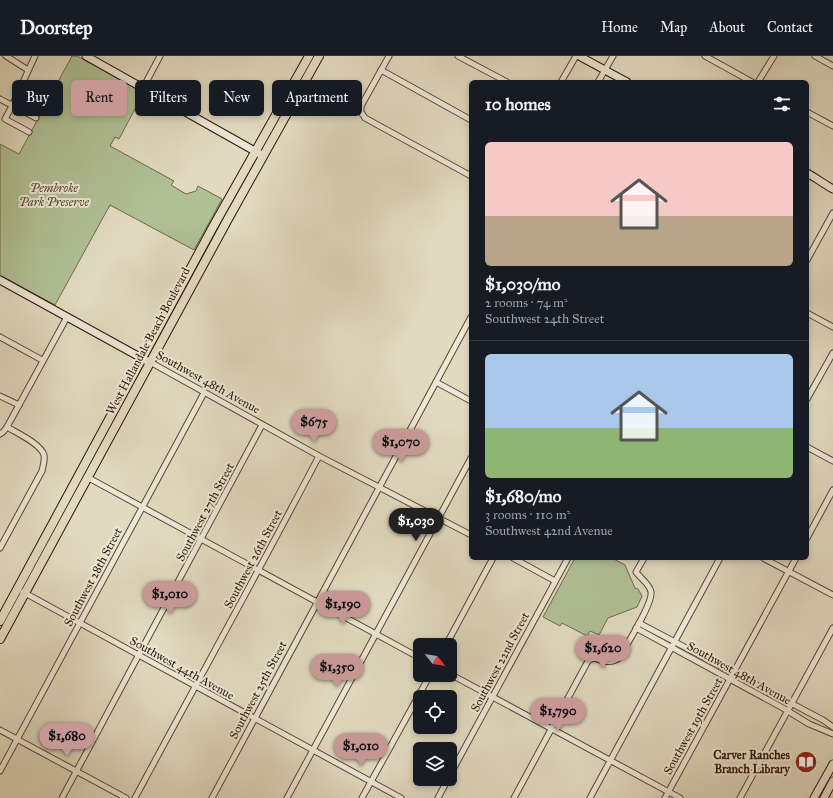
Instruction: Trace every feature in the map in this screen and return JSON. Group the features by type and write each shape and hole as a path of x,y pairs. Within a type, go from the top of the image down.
{"main road":[{"name":"West Hallandale Beach Boulevard","path":"0,621 21,591 67,515 88,467 102,440 104,430 146,361 228,218 309,56"},
{"name":"West Hallandale Beach Boulevard","path":"0,639 21,591 146,361 213,227 260,154 319,56"},
{"path":"213,227 228,218"}],"street":[{"path":"6,56 28,70"},
{"path":"24,80 35,56"},
{"path":"86,56 135,84"},
{"path":"147,80 160,56"},
{"path":"388,56 361,106 361,112 365,118 469,175"},
{"path":"458,56 503,80"},
{"path":"562,80 577,56 623,80"},
{"path":"599,80 613,56"},
{"path":"705,56 748,80"},
{"path":"759,80 774,56"},
{"path":"815,56 833,66"},
{"path":"381,70 469,119"},
{"path":"0,99 12,106 5,119 29,132"},
{"path":"809,113 833,126"},
{"path":"32,116 36,118"},
{"path":"193,116 260,154"},
{"path":"809,174 833,189"},
{"path":"809,179 826,185"},
{"path":"809,256 833,213"},
{"name":"Southwest 48th Avenue","path":"0,280 319,456 469,534"},
{"path":"809,314 833,327"},
{"path":"0,434 7,427 42,360 67,317"},
{"name":"Southwest 25th Street","path":"212,798 469,321"},
{"path":"0,337 42,360"},
{"path":"809,395 833,353"},
{"path":"436,382 469,400"},
{"name":"Southwest 28th Street","path":"0,772 204,393"},
{"path":"0,396 19,405"},
{"name":"Southwest 27th Street","path":"62,798 262,424"},
{"path":"0,548 42,471 44,463 42,451 38,446 7,427"},
{"path":"809,448 833,461"},
{"name":"Southwest 26th Street","path":"135,798 319,456"},
{"path":"287,798 469,462"},
{"path":"84,476 413,654"},
{"path":"809,534 833,490"},
{"path":"450,638 492,560"},
{"path":"517,560 555,581"},
{"name":"Southwest 22nd Street","path":"457,762 567,560"},
{"path":"514,798 588,661 593,658 609,662 615,661 619,658 639,623 650,601 651,592 649,586 636,572 643,560"},
{"path":"590,798 719,560"},
{"path":"767,560 833,595"},
{"name":"Southwest 19th Street","path":"665,798 795,560"},
{"name":"Southwest 44th Avenue","path":"21,591 401,798"},
{"name":"Southwest 48th Avenue","path":"639,623 823,720 833,727"},
{"name":"Southwest 48th Avenue","path":"636,628 809,724 833,734"},
{"path":"740,798 833,628"},
{"path":"457,678 680,798"},
{"path":"362,798 426,682"},
{"path":"0,730 126,798"},
{"path":"815,798 833,764"},
{"path":"824,798 833,781"},
{"path":"438,798 444,786"}],"green space":[{"name":"Pembroke Park Preserve","path":"72,56 77,56 122,80 71,80 71,116 127,116 127,83 135,87 135,109 119,139 115,137 110,146 174,181 171,185 186,194 196,191 198,186 222,199 194,250 110,205 55,305 0,275 0,144 19,154 40,116 63,116 63,80 59,80"},
{"path":"574,560 616,560 625,565 635,588 638,589 642,596 637,607 608,618 599,635 590,631 587,636 562,623 560,626 543,617"}],"place":[{"name":"Carver Ranches Branch Library","path":"806,762"}]}
